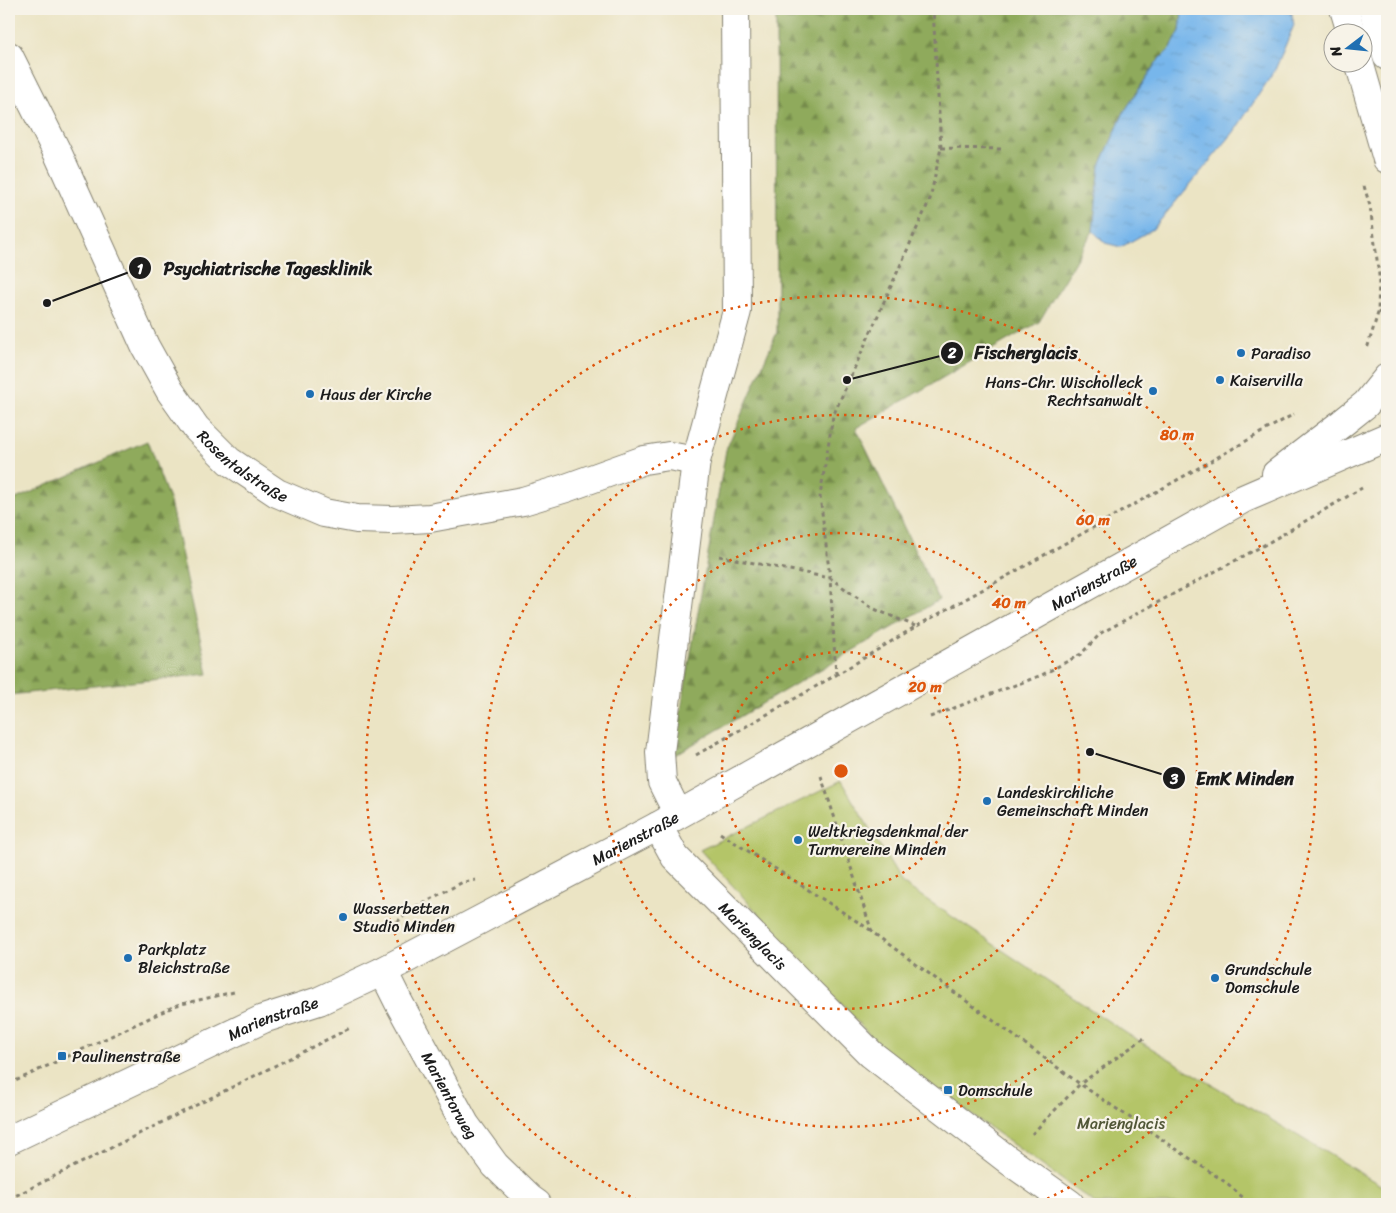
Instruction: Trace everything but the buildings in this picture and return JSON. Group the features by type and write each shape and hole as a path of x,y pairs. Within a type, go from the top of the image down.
{"street":[{"path":"662,782 660,752 696,461 737,311 735,9"},
{"path":"1344,9 1347,22"},
{"path":"1373,9 1387,56"},
{"name":"Rosentalstraße","path":"9,56 59,156 145,346 170,391 196,428 229,461 277,493 324,513 357,519 430,518 523,501 644,460 669,456 696,461"},
{"path":"1362,72 1387,159"},
{"name":"Marienstraße","path":"1243,499 1366,404 1387,378"},
{"name":"Marienstraße","path":"9,1140 263,1019 320,1001 383,971 668,820 1243,499 1387,437"},
{"name":"Marienglacis","path":"662,782 675,856 871,1054 1008,1160 1070,1204"},
{"name":"Marientorweg","path":"383,971 465,1124 495,1165 537,1204"}],"path":[{"path":"836,675 830,578 820,496 833,416 930,199 941,148 933,9"},
{"path":"941,148 1004,149"},
{"path":"1362,354 1368,347 1378,313 1387,308"},
{"path":"662,782 699,753 836,675 915,627 1301,410"},
{"path":"718,556 830,578 872,608 915,627"},
{"path":"821,776 872,932"},
{"path":"720,833 872,932 1080,1084 1228,1184 1250,1204"},
{"path":"394,925 410,909 463,882 479,880"},
{"path":"9,1084 177,1005 239,990"},
{"path":"1008,1160 1080,1084 1147,1036"}],"green space":[{"path":"776,9 1184,9 1180,31 1171,48 1156,63 1124,112 1100,166 1093,231 1039,322 856,428 939,600 673,756 726,450 777,332"},
{"path":"147,441 170,502 208,674 9,695 9,502"},
{"name":"Marienglacis","path":"841,781 902,883 1126,1033 1387,1189 1387,1204 1096,1204 887,1054 700,850"}],"water":[{"path":"1184,9 1291,9 1294,25 1275,70 1234,132 1153,229 1121,247 1105,243 1093,231 1100,166 1124,112 1156,63 1171,48 1180,31"}],"place":[{"name":"Psychiatrische Tagesklinik","path":"47,303"},
{"name":"Paradiso","path":"1241,353"},
{"name":"Fischerglacis","path":"847,380"},
{"name":"Kaiservilla","path":"1220,380"},
{"name":"Hans-Chr. Wischolleck Rechtsanwalt","path":"1153,391"},
{"name":"Haus der Kirche","path":"310,394"},
{"name":"EmK Minden","path":"1090,752"},
{"name":"Landeskirchliche Gemeinschaft Minden","path":"987,801"},
{"name":"Weltkriegsdenkmal der Turnvereine Minden","path":"798,840"},
{"name":"Wasserbetten Studio Minden","path":"343,917"},
{"name":"Parkplatz Bleichstraße","path":"128,958"},
{"name":"Grundschule Domschule","path":"1215,978"},
{"name":"Paulinenstraße","path":"62,1056"},
{"name":"Domschule","path":"948,1090"}]}
